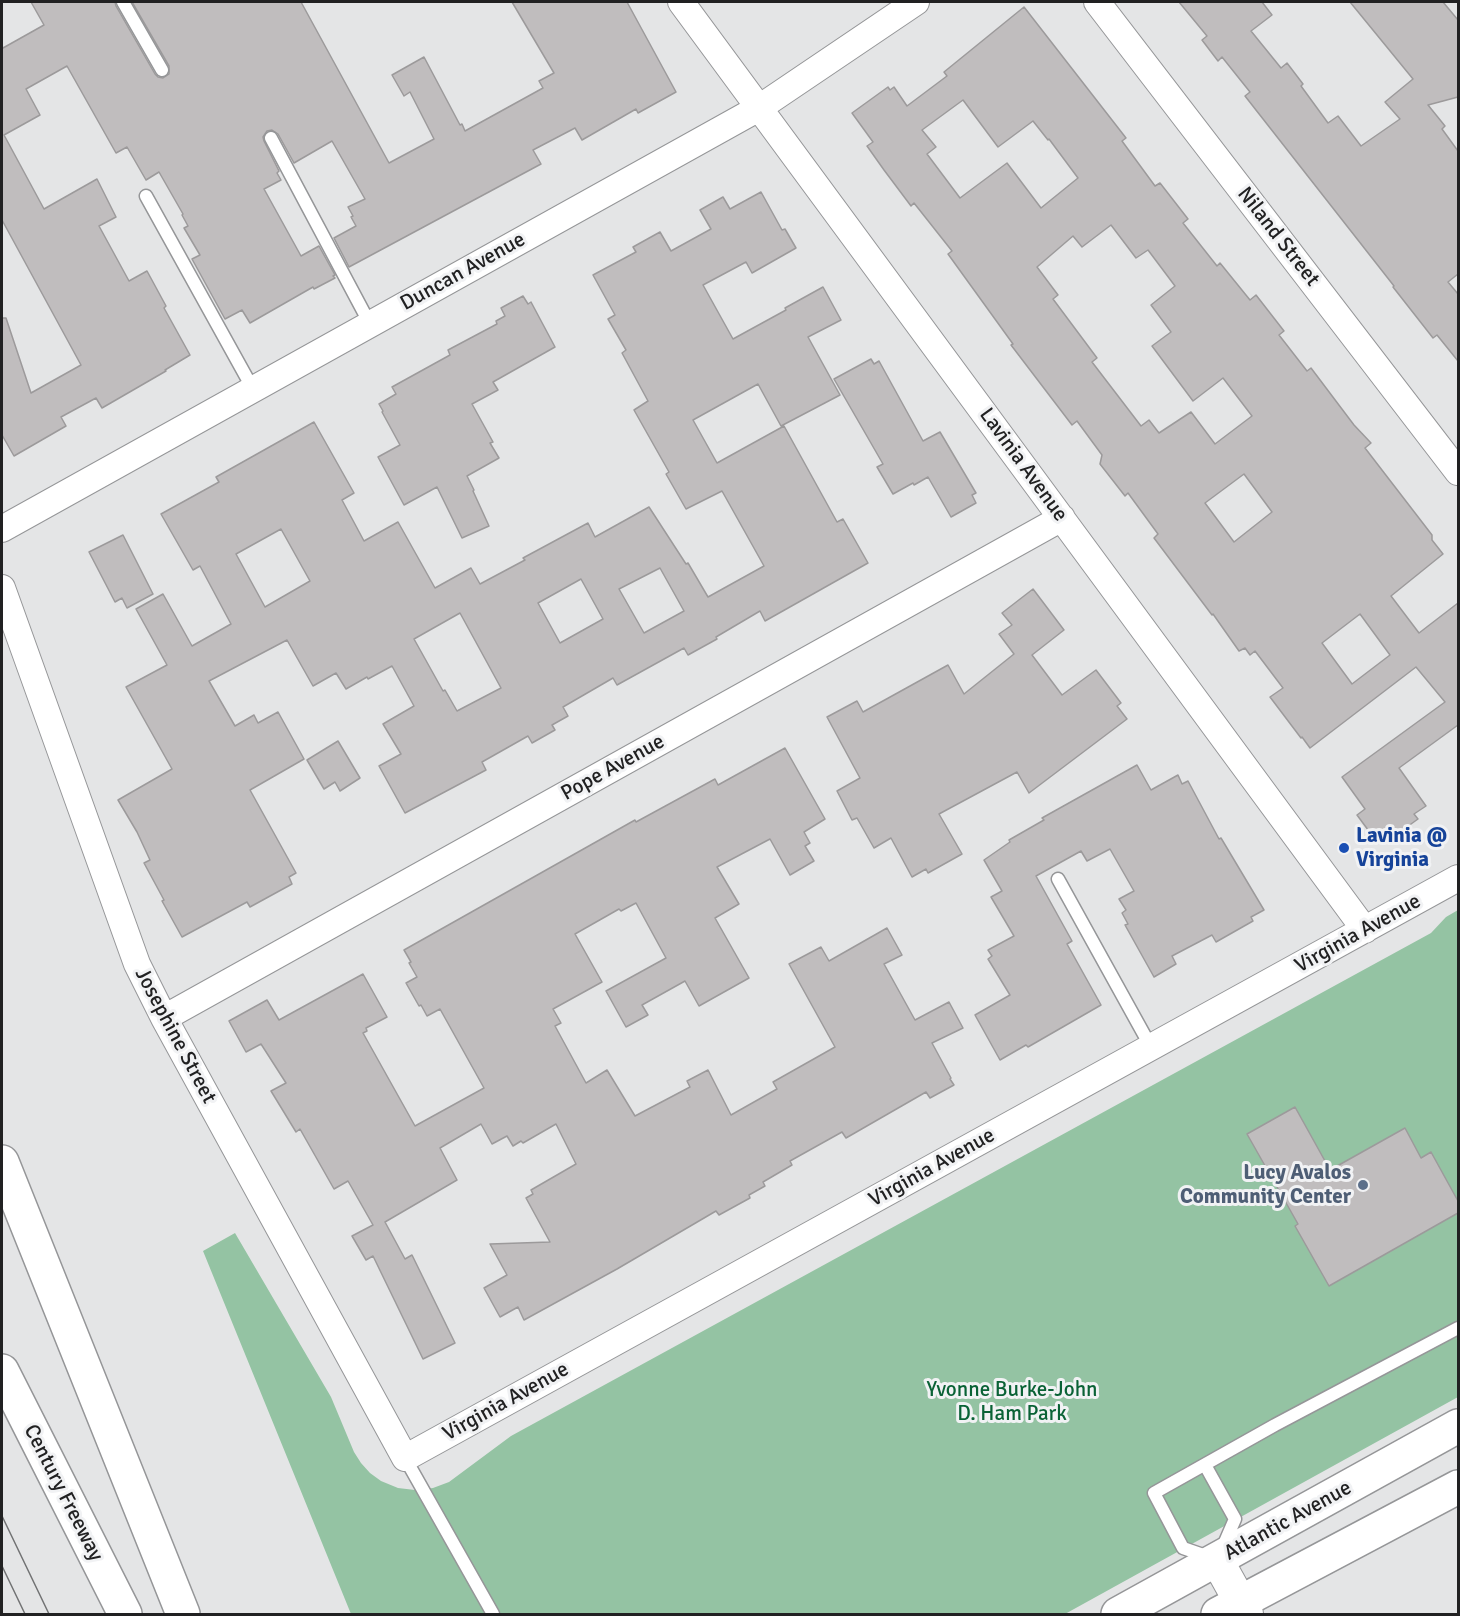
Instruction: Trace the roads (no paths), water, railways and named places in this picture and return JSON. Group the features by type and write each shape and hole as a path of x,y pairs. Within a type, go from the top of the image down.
{"main road":[{"path":"4,1169 183,1614"},
{"name":"Century Freeway","path":"2,1371 125,1614"},
{"name":"Atlantic Avenue","path":"1118,1614 1458,1426"},
{"path":"1235,1610 1458,1487"}],"street":[{"name":"Lavinia Avenue","path":"681,2 1365,930"},
{"name":"Duncan Avenue","path":"2,529 759,108 916,2"},
{"name":"Niland Street","path":"1097,2 1458,472"},
{"name":"Pope Avenue","path":"164,1018 1062,518"},
{"name":"Josephine Street","path":"2,588 137,964 164,1018 405,1458"},
{"name":"Virginia Avenue","path":"405,1458 1458,878"},
{"path":"1217,1560 1235,1610"}],"lane":[{"path":"123,2 162,69"},
{"path":"271,138 370,324"},
{"path":"146,196 253,389"},
{"path":"1058,879 1151,1047"},
{"path":"1205,1465 1235,1519 1217,1560 1183,1548 1154,1493 1275,1425 1458,1328"},
{"path":"405,1458 493,1614"}],"tram line":[{"path":"2,1516 49,1614"},
{"path":"2,1566 25,1614"}],"place":[{"name":"Lavinia @ Virginia","path":"1344,848"},
{"name":"Lucy Avalos Community Center","path":"1363,1185"}],"park label":[{"name":"Yvonne Burke-John D. Ham Park","path":"1012,1402"}]}
